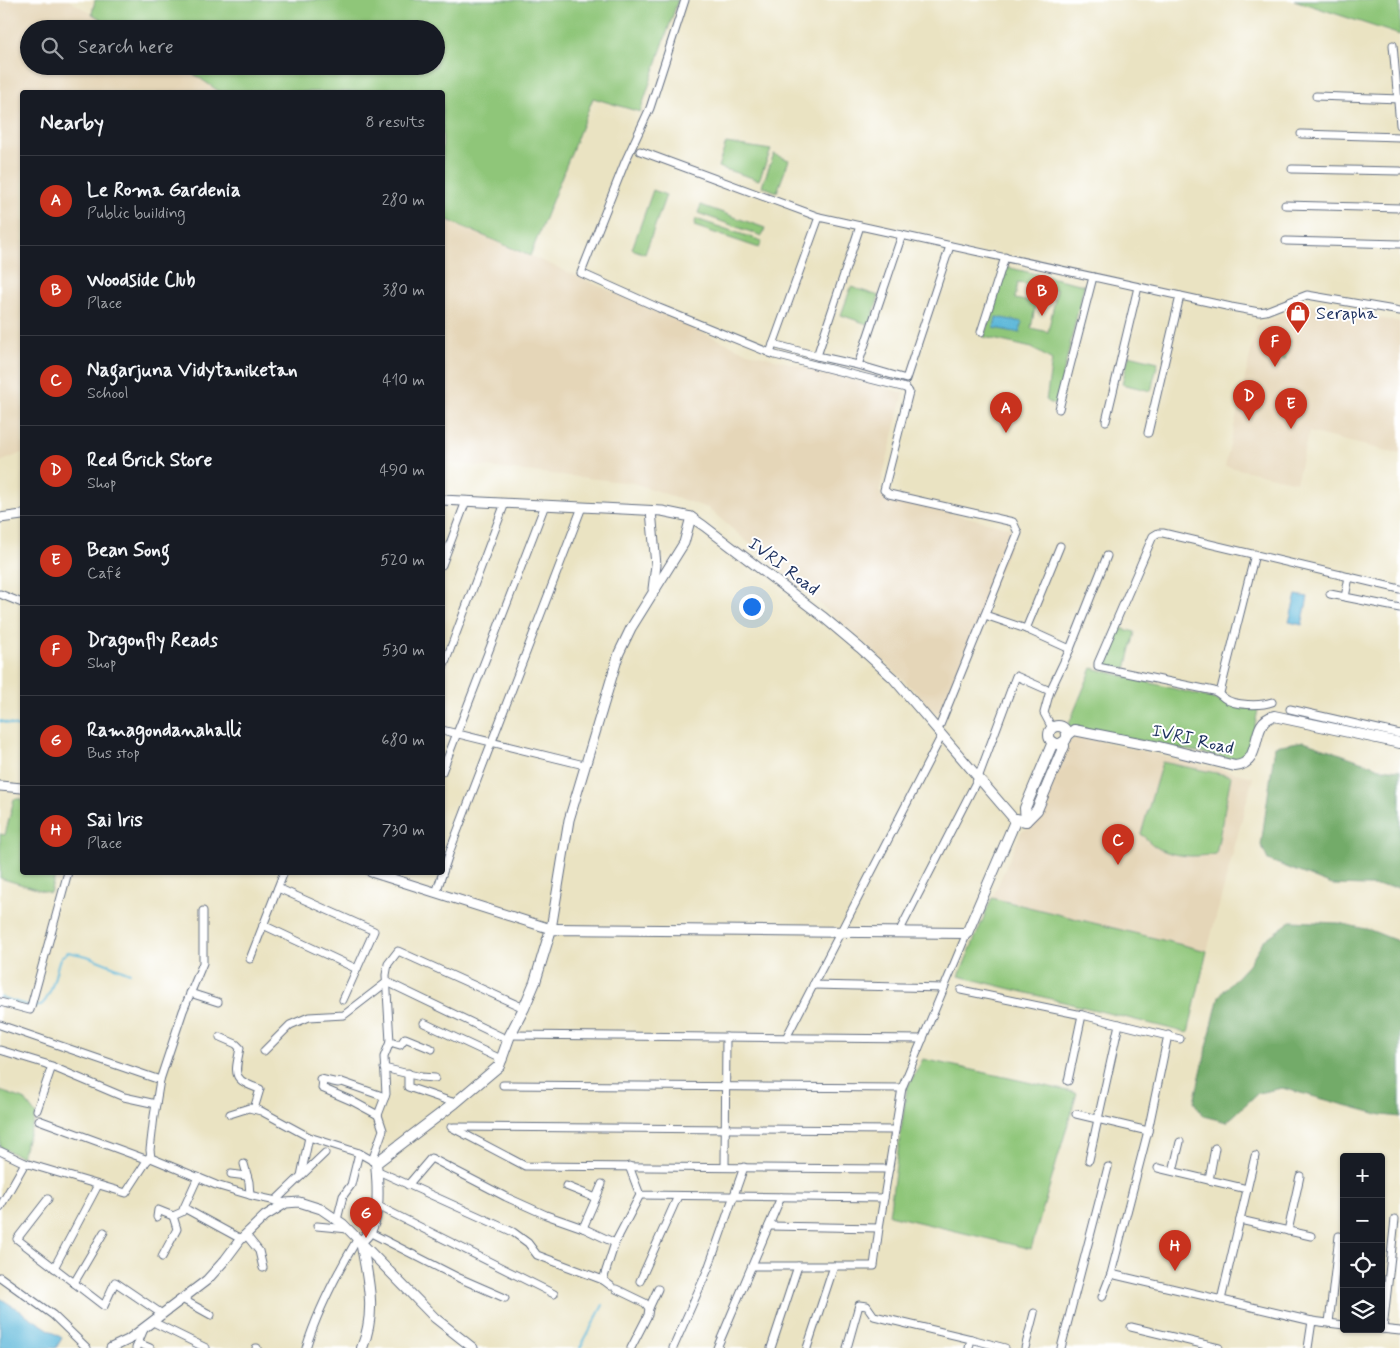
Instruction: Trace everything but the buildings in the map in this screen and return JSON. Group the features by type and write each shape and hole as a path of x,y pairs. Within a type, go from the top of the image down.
{"main road":[{"path":"1271,717 1278,716 1335,724 1400,743"},
{"name":"IVRI Road","path":"1061,740 1074,730 1159,747 1238,766 1251,759 1261,725 1271,717"},
{"name":"IVRI Road","path":"1052,728 1060,726 1066,729 1061,740"},
{"path":"362,1348 371,1310 360,1240 366,1238 375,1221 378,1188 375,1165 455,1104 499,1066 503,1060 509,1037 535,982 551,929 967,933 1021,820 1037,810 1064,746 1061,740 1050,734 1052,728"}],"street":[{"path":"685,0 650,108 625,162 581,273 659,308 770,353 906,388 909,392 884,490 889,494 1013,522 1018,533 940,733 786,1038"},
{"path":"1392,45 1399,99 1400,124"},
{"path":"1316,96 1399,99"},
{"path":"1301,134 1400,137"},
{"path":"640,151 819,217 1180,296 1259,312 1307,295 1400,311"},
{"path":"1292,169 1400,171"},
{"path":"1285,205 1400,208"},
{"path":"770,353 819,217"},
{"path":"817,356 860,226"},
{"path":"858,365 902,236"},
{"path":"1286,240 1400,244"},
{"path":"773,344 906,379 950,246"},
{"path":"981,332 1005,257"},
{"path":"1059,409 1093,277"},
{"path":"1106,421 1138,287"},
{"path":"1148,433 1180,296"},
{"name":"IVRI Road","path":"445,500 651,510 691,516 814,610 893,678 1012,818 1021,820"},
{"path":"445,557 466,501"},
{"path":"445,663 505,503"},
{"path":"445,764 545,505"},
{"path":"445,868 582,507"},
{"path":"651,510 656,564 652,595"},
{"path":"0,518 20,516"},
{"path":"380,875 551,929 569,820 619,653 632,628 684,543 691,516"},
{"path":"1271,717 1270,703 1243,704 1224,698 1220,693 1098,667 1098,663 1153,536 1163,533 1400,589"},
{"path":"1026,629 1060,546"},
{"path":"1220,693 1254,554"},
{"path":"1052,728 1044,713 1050,691 1070,649 1107,556"},
{"path":"656,564 670,566"},
{"path":"1345,597 1349,577"},
{"path":"0,594 20,602"},
{"path":"1330,594 1400,608"},
{"path":"985,615 1026,629 1070,649"},
{"path":"899,932 978,778 1016,676 1050,691"},
{"path":"1290,709 1335,724 1400,734"},
{"path":"445,731 584,765"},
{"path":"0,786 20,788"},
{"path":"445,846 452,848"},
{"path":"0,1002 30,1010 67,875"},
{"path":"250,959 283,875"},
{"path":"436,893 442,875"},
{"path":"278,888 374,931 343,1000"},
{"path":"0,1151 25,1163 126,1193 149,1158 160,1080 190,993 203,963 203,911"},
{"path":"263,926 357,969"},
{"path":"752,1266 874,1266 902,1088 967,933"},
{"path":"375,1165 383,1130 378,1114 385,1097 384,1058 390,1042 388,964 398,951 524,1008"},
{"path":"387,982 509,1037 923,1039"},
{"path":"264,1051 290,1025 309,1018 344,1015 387,982"},
{"path":"813,985 944,988"},
{"path":"961,990 1082,1015 1180,1039"},
{"path":"190,993 218,1002"},
{"path":"1068,1081 1082,1015"},
{"path":"424,1022 503,1060"},
{"path":"1089,1160 1119,1024"},
{"path":"0,1025 160,1080"},
{"path":"1102,1297 1111,1274 1148,1131 1168,1035"},
{"path":"220,1037 236,1044 240,1048 236,1071 238,1077 244,1084 260,1089 254,1110"},
{"path":"725,1167 726,1037"},
{"path":"390,1042 400,1044 405,1038 432,1049"},
{"path":"0,1050 52,1066 124,1097 156,1104"},
{"path":"37,1110 52,1066"},
{"path":"384,1068 435,1078"},
{"path":"408,1074 408,1087 455,1104"},
{"path":"378,1114 322,1088 321,1079 338,1083 342,1082 385,1097"},
{"path":"503,1085 726,1085 902,1088"},
{"path":"230,1114 248,1108 261,1111 308,1137 359,1153 408,1185 513,1232 528,1243 537,1255 603,1280 645,1303 649,1308"},
{"path":"1076,1114 1148,1131"},
{"path":"39,1120 151,1158 216,1185 275,1201 286,1203 299,1202 320,1209 348,1229 435,1318 472,1348"},
{"path":"889,1169 525,1166 451,1127 895,1130"},
{"path":"301,1176 308,1137"},
{"path":"1173,1171 1180,1142"},
{"path":"1209,1180 1215,1148"},
{"path":"275,1201 325,1153"},
{"path":"337,1220 343,1196 351,1185 359,1153"},
{"path":"1221,1300 1255,1156"},
{"path":"408,1185 431,1158 506,1197 615,1243"},
{"path":"0,1207 25,1163"},
{"path":"244,1164 250,1182 250,1195"},
{"path":"603,1280 615,1243 640,1195 628,1166"},
{"path":"673,1348 708,1269 744,1167"},
{"path":"1061,1348 1108,1167"},
{"path":"1158,1168 1247,1189"},
{"path":"231,1174 247,1176"},
{"path":"1288,1231 1300,1176"},
{"path":"157,1217 158,1210 173,1216 182,1212 198,1177"},
{"path":"583,1228 602,1184"},
{"path":"54,1268 98,1185"},
{"path":"566,1186 596,1198"},
{"path":"640,1195 884,1198"},
{"path":"640,1281 678,1196"},
{"path":"717,1348 781,1197"},
{"path":"48,1200 17,1239 104,1306 115,1282 162,1314"},
{"path":"111,1348 128,1340 144,1329 207,1280 243,1237 264,1216 286,1203"},
{"path":"376,1205 554,1294"},
{"path":"184,1208 243,1237 259,1251 263,1268"},
{"path":"162,1257 177,1229 173,1216"},
{"path":"1385,1302 1394,1219"},
{"path":"1240,1220 1311,1236"},
{"path":"317,1226 348,1229"},
{"path":"769,1226 879,1228"},
{"path":"74,1283 104,1232"},
{"path":"369,1232 460,1278 505,1298"},
{"path":"1329,1323 1339,1236"},
{"path":"306,1348 318,1312 333,1281 360,1240"},
{"path":"771,1348 798,1266"},
{"path":"807,1348 834,1266"},
{"path":"1111,1274 1312,1321 1340,1324"},
{"path":"0,1277 53,1315 87,1348"},
{"path":"631,1348 648,1315 649,1308 658,1289"},
{"path":"182,1299 211,1314"},
{"path":"847,1348 858,1305 867,1306 874,1316 1005,1348"},
{"path":"1025,1348 1034,1313"},
{"path":"1308,1348 1312,1321"},
{"path":"153,1322 206,1348"},
{"path":"1131,1327 1220,1348"},
{"path":"144,1329 137,1346 150,1348"},
{"path":"1385,1329 1400,1331"},
{"path":"969,1348 971,1339"}],"shaded area":[{"path":"0,0 68,0 102,20 20,20 20,75 195,75 217,90 20,90 20,454 0,462"},
{"path":"445,219 744,351 904,393 879,491 882,496 1011,528 1014,534 942,713 936,713 875,652 708,508 633,483 445,462"},
{"path":"1311,305 1400,322 1400,454 1309,432 1296,482 1225,466 1257,325"},
{"path":"1079,736 1253,777 1207,951 992,898 1021,832 1037,823 1070,741"}],"green space":[{"path":"95,0 678,0 640,112 593,98 530,256 445,219 445,90 217,90 195,75 445,75 445,20 102,20 92,14"},
{"path":"1294,0 1400,0 1400,35"},
{"path":"726,143 771,150 759,180 718,167"},
{"path":"774,154 789,160 777,192 762,186"},
{"path":"653,190 666,195 645,254 632,249"},
{"path":"701,205 765,228 762,236 698,213"},
{"path":"696,219 762,241 759,248 694,226"},
{"path":"1006,267 1084,285 1056,405 1046,401 1052,360 1032,348 984,337","holes":["1018,283 1057,290 1048,332 1031,328 1036,303 1015,299"]},
{"path":"851,287 879,296 870,325 841,315"},
{"path":"1270,337 1290,341 1285,360 1266,356"},
{"path":"1129,355 1158,362 1151,391 1122,384"},
{"path":"1116,627 1135,632 1126,669 1107,665"},
{"path":"1092,668 1258,710 1249,754 1240,759 1231,759 1068,726"},
{"path":"1304,741 1380,768 1400,770 1400,887 1332,885 1268,860 1261,845 1275,746"},
{"path":"1162,762 1231,776 1216,854 1193,856 1163,851 1141,834"},
{"path":"14,799 20,799 20,875 55,875 50,893 0,878 0,834 5,835"},
{"path":"992,898 1207,951 1188,1033 959,976"},
{"path":"1291,921 1339,923 1370,930 1400,942 1400,1117 1382,1115 1282,1088 1258,1093 1227,1122 1203,1116 1194,1102 1219,996 1249,964 1263,941"},
{"path":"923,1059 1077,1093 1031,1249 889,1215 907,1088"},
{"path":"0,1091 24,1099 36,1115 21,1157 0,1147"}],"water":[{"path":"996,317 1022,322 1020,333 994,328"},
{"path":"1296,595 1308,597 1302,625 1289,622"},
{"path":"0,1298 62,1338 56,1348 0,1348"}],"waterway":[{"path":"0,721 20,727"},
{"path":"34,1007 40,1006 48,996 54,982 59,961 68,952 87,956 130,973"},
{"path":"0,997 29,1006"},
{"path":"580,1348 603,1305"}],"place":[{"name":"Woodside Club","path":"1042,316"},
{"name":"Serapha","path":"1298,334"},
{"name":"Dragonfly Reads","path":"1275,367"},
{"name":"Red Brick Store","path":"1249,421"},
{"name":"Bean Song","path":"1291,429"},
{"name":"Le Roma Gardenia","path":"1006,433"},
{"name":"Nagarjuna Vidytaniketan","path":"1118,865"},
{"name":"Ramagondanahalli","path":"366,1238"},
{"name":"Sai Iris","path":"1175,1271"}]}
